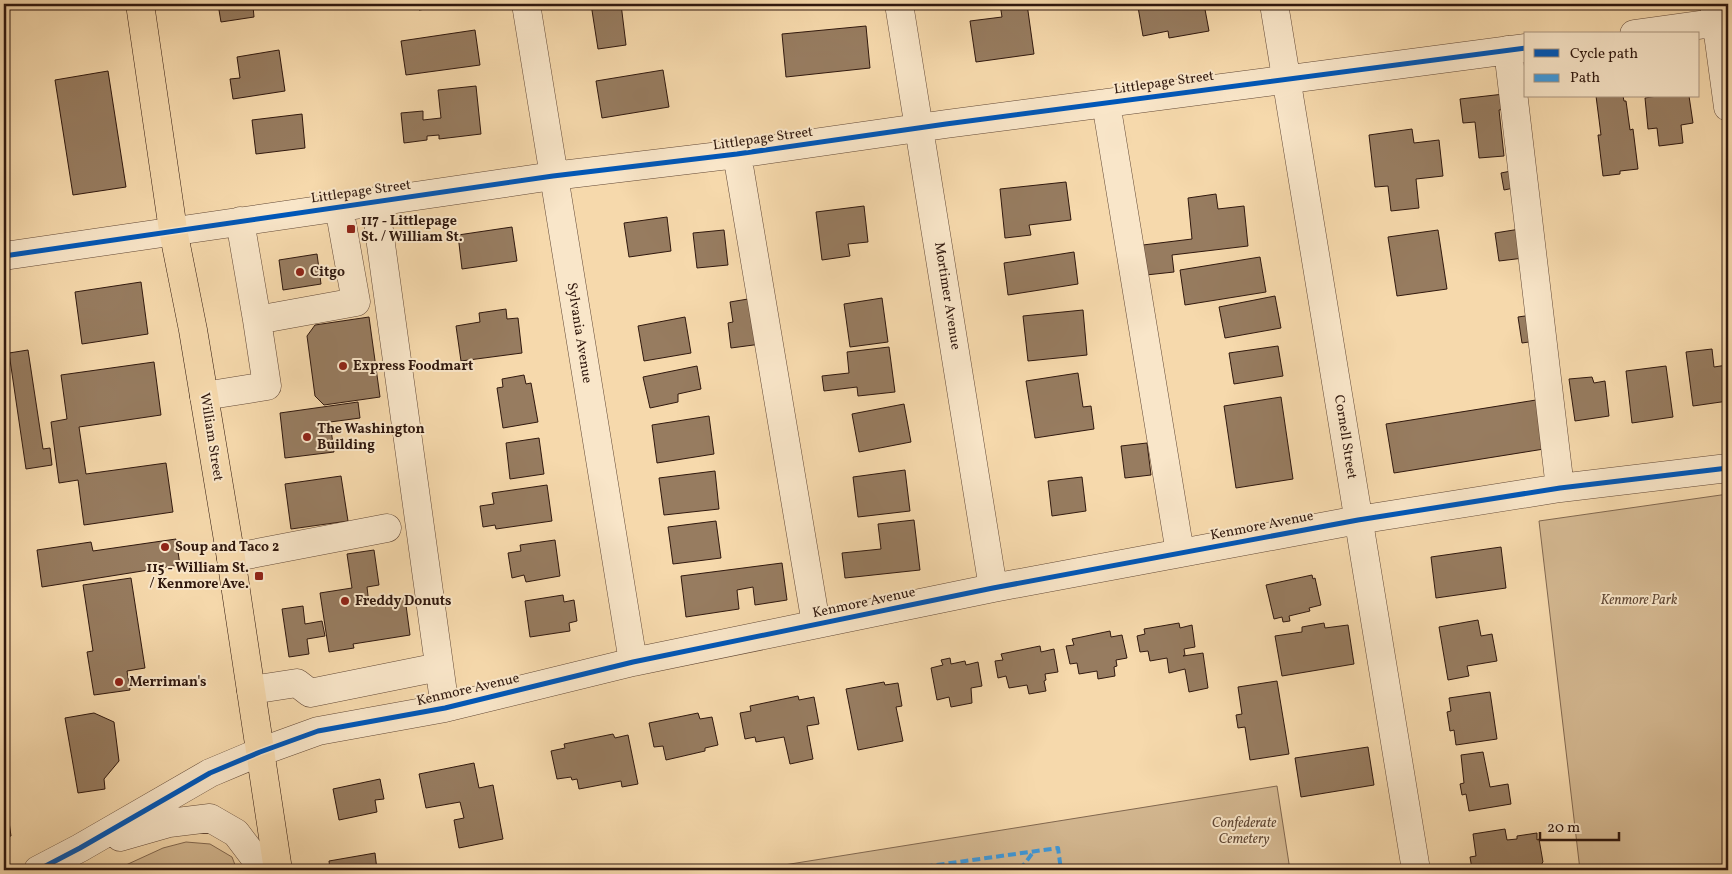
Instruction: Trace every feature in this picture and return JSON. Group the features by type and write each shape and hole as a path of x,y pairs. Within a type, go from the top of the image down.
{"main road":[{"name":"William Street","path":"140,4 173,230 193,330 231,558 278,870"}],"street":[{"name":"Sylvania Avenue","path":"526,4 633,662"},
{"name":"Mortimer Avenue","path":"899,4 993,588"},
{"name":"Cornell Street","path":"1274,4 1416,870"},
{"path":"1644,32 1720,16 1728,106"},
{"name":"Littlepage Street","path":"4,256 553,176 737,154 920,127 1517,49"},
{"path":"1517,49 1560,488"},
{"path":"1106,103 1180,553"},
{"path":"737,154 816,624"},
{"path":"375,202 445,708"},
{"path":"257,320 356,302 339,206"},
{"path":"204,396 267,386 240,221"},
{"name":"Kenmore Avenue","path":"38,870 210,773 318,731 445,708 633,662 816,624 1180,553 1358,520 1560,488 1728,468"},
{"path":"231,558 387,528"},
{"path":"251,690 297,683 310,693 439,667"},
{"path":"80,848 169,823 210,818 236,834 264,870"}],"green space":[{"name":"Kenmore Park","path":"1728,494 1728,870 1580,870 1539,521"},
{"name":"Confederate Cemetery","path":"1277,786 1290,870 747,870 784,865"},
{"path":"186,842 210,844 232,857 237,870 115,870 163,848"}],"building":[{"path":"218,4 267,4 253,6 254,17 221,22"},
{"path":"418,4 462,4 419,10"},
{"path":"591,4 621,4 626,45 598,49"},
{"path":"1000,4 1027,4 1034,54 976,62 970,21 1002,17"},
{"path":"1154,4 1204,4 1209,31 1169,38 1168,31 1143,36 1138,7"},
{"path":"866,26 870,68 786,77 782,34"},
{"path":"475,30 480,65 406,75 401,41"},
{"path":"279,50 285,91 233,99 230,79 240,78 237,57"},
{"path":"663,70 669,107 602,118 596,81"},
{"path":"108,71 126,187 73,195 55,80"},
{"path":"476,86 481,134 439,139 439,135 427,136 427,140 404,143 401,113 423,111 423,120 441,118 438,90"},
{"path":"1504,94 1505,109 1499,110 1504,156 1479,158 1475,122 1463,123 1460,99"},
{"path":"1596,98 1623,98 1624,101 1626,101 1630,130 1633,129 1638,169 1620,171 1620,174 1603,176 1598,135 1601,135"},
{"path":"1645,98 1689,98 1693,123 1681,125 1683,143 1659,146 1657,128 1648,129"},
{"path":"302,114 305,148 256,154 252,120"},
{"path":"1412,129 1414,143 1439,140 1443,176 1416,179 1419,208 1391,211 1388,186 1375,187 1369,135"},
{"path":"1511,171 1514,188 1504,190 1501,173"},
{"path":"1066,182 1071,220 1029,225 1031,235 1005,238 1000,189"},
{"path":"1216,194 1218,209 1244,206 1248,246 1172,255 1174,272 1146,275 1143,245 1192,239 1188,198"},
{"path":"864,206 868,242 848,244 850,256 822,260 816,212"},
{"path":"667,217 671,251 629,257 624,223"},
{"path":"512,227 517,261 462,269 458,235"},
{"path":"1520,229 1524,258 1499,261 1495,233"},
{"path":"724,230 728,265 697,268 693,233"},
{"path":"1438,230 1447,289 1397,296 1388,237"},
{"path":"1074,252 1078,284 1008,295 1004,263"},
{"name":"Citgo","path":"317,254 321,284 283,290 279,260"},
{"path":"1260,257 1266,292 1185,305 1180,270"},
{"path":"141,282 148,334 82,344 75,292"},
{"path":"1275,296 1281,328 1225,338 1219,307"},
{"path":"754,298 761,344 731,348 728,323 733,322 730,302"},
{"path":"882,298 888,342 850,347 844,304"},
{"path":"506,309 507,319 518,318 522,353 461,361 456,326 480,322 479,313"},
{"path":"1083,310 1087,355 1028,361 1023,316"},
{"path":"1532,315 1536,341 1522,343 1518,317"},
{"name":"Express Foodmart","path":"369,317 380,397 324,405 315,396 307,336 315,325"},
{"path":"685,317 691,353 644,361 638,326"},
{"path":"1278,346 1283,376 1234,384 1229,353"},
{"path":"889,347 895,392 858,396 857,387 824,391 822,376 849,373 847,352"},
{"path":"1712,349 1714,367 1727,365 1728,401 1693,406 1686,352"},
{"path":"28,350 43,449 50,448 52,465 26,469 9,353"},
{"path":"154,362 161,415 79,427 86,474 166,463 173,512 84,525 78,480 59,483 51,422 67,419 61,375"},
{"path":"697,366 701,389 678,394 678,402 650,408 643,377"},
{"path":"1666,366 1673,417 1632,423 1626,371"},
{"path":"1078,373 1083,407 1091,406 1094,429 1035,438 1026,381"},
{"path":"524,375 526,384 531,383 538,422 503,428 497,388 503,387 502,379"},
{"path":"1592,377 1594,383 1605,381 1609,416 1575,421 1569,379"},
{"path":"1281,397 1293,479 1236,488 1224,406"},
{"path":"1536,400 1544,449 1394,473 1386,424"},
{"name":"The Washington Building","path":"358,402 360,418 330,422 334,452 285,458 280,413"},
{"path":"904,404 911,442 859,452 852,414"},
{"path":"709,416 714,454 657,463 652,425"},
{"path":"539,438 544,474 510,479 506,443"},
{"path":"1147,443 1151,475 1125,478 1121,446"},
{"path":"905,470 910,511 858,517 853,477"},
{"path":"715,471 719,509 664,515 659,478"},
{"path":"341,476 348,521 291,529 285,484"},
{"path":"1082,477 1086,511 1052,516 1048,481"},
{"path":"547,485 552,521 496,529 495,525 483,527 480,506 494,504 492,493"},
{"path":"914,520 920,570 845,578 842,553 881,549 878,524"},
{"path":"716,521 721,558 673,564 668,527"},
{"path":"176,539 180,565 42,587 37,550 91,542 93,551"},
{"path":"555,540 560,576 526,582 524,575 512,578 508,553 521,551 520,545"},
{"path":"1501,547 1506,588 1436,598 1431,557"},
{"name":"Freddy Donuts","path":"374,550 379,585 367,587 369,604 405,598 410,635 353,644 354,648 329,652 320,593 352,588 347,554"},
{"path":"782,563 787,600 755,605 753,587 737,590 739,609 686,617 681,576"},
{"path":"1312,575 1313,579 1315,578 1321,605 1309,608 1310,611 1289,616 1290,621 1283,622 1282,617 1274,619 1266,585"},
{"path":"131,578 145,668 127,671 130,690 94,695 87,652 93,651 83,585"},
{"path":"563,595 564,602 574,600 577,621 569,623 570,631 530,637 525,601"},
{"path":"303,606 305,624 322,621 325,636 307,639 309,654 289,657 282,609"},
{"path":"1478,620 1481,636 1492,634 1497,661 1467,666 1469,676 1448,680 1439,627"},
{"path":"1179,623 1180,628 1192,625 1195,647 1184,649 1185,655 1183,656 1203,653 1208,688 1189,692 1185,669 1169,673 1167,658 1150,661 1148,651 1140,652 1137,636 1145,634 1144,629"},
{"path":"1324,623 1325,628 1348,625 1354,664 1282,676 1275,636 1302,632 1302,627"},
{"path":"1110,631 1111,637 1122,635 1127,658 1116,660 1117,666 1114,667 1115,676 1098,679 1097,671 1079,674 1077,663 1070,664 1066,646 1074,645 1072,639"},
{"path":"1040,646 1041,652 1054,649 1058,672 1045,674 1046,691 1029,694 1027,685 1009,688 1006,676 998,678 995,661 1003,660 1001,654"},
{"path":"950,658 951,664 965,661 966,665 978,662 982,686 971,688 972,703 951,707 949,697 937,700 931,668 943,665 941,660"},
{"path":"1277,681 1289,754 1250,760 1245,727 1238,728 1236,715 1242,714 1238,687"},
{"path":"884,682 885,685 898,683 902,706 896,707 903,741 858,750 846,689"},
{"path":"1490,692 1497,739 1456,745 1454,730 1450,731 1447,712 1451,711 1449,698"},
{"path":"798,696 799,700 814,697 819,724 807,726 813,759 790,764 784,737 756,742 755,737 745,739 740,713 751,711 750,706"},
{"path":"94,713 114,722 119,761 104,779 105,789 78,793 65,718"},
{"path":"698,713 700,719 712,717 718,745 705,748 705,751 666,760 663,746 654,747 649,723"},
{"path":"613,734 615,738 628,735 638,784 622,787 621,781 579,789 577,779 572,780 571,777 557,779 551,751 565,748 564,744"},
{"path":"1368,747 1374,785 1301,797 1295,758"},
{"path":"1483,752 1490,787 1508,784 1511,804 1469,811 1466,794 1462,795 1460,784 1464,783 1461,755"},
{"path":"474,763 479,788 493,785 503,839 459,848 454,820 464,818 460,802 426,808 419,774"},
{"path":"380,779 384,799 375,800 377,812 339,820 333,789"},
{"path":"6,800 11,836 4,837 4,801"},
{"path":"1505,829 1507,840 1517,839 1517,836 1537,833 1543,862 1542,869 1472,869 1470,857 1476,856 1473,834"},
{"path":"375,853 377,870 330,870 329,861"}],"marked path":[{"path":"901,870 1058,848 1061,870"},
{"path":"1020,870 1034,851"}],"cycle path":[{"path":"4,256 553,176 737,154 946,124 1524,48"},
{"path":"38,870 210,773 318,731 445,708 633,662 993,588 1358,520 1560,488 1728,468"}],"place":[{"name":"117 - Littlepage St. / William St.","path":"351,229"},
{"name":"Citgo","path":"300,272"},
{"name":"Express Foodmart","path":"343,366"},
{"name":"The Washington Building","path":"307,437"},
{"name":"Soup and Taco 2","path":"165,547"},
{"name":"115 - William St. / Kenmore Ave.","path":"259,576"},
{"name":"Freddy Donuts","path":"345,601"},
{"name":"Merriman's","path":"119,682"}]}
